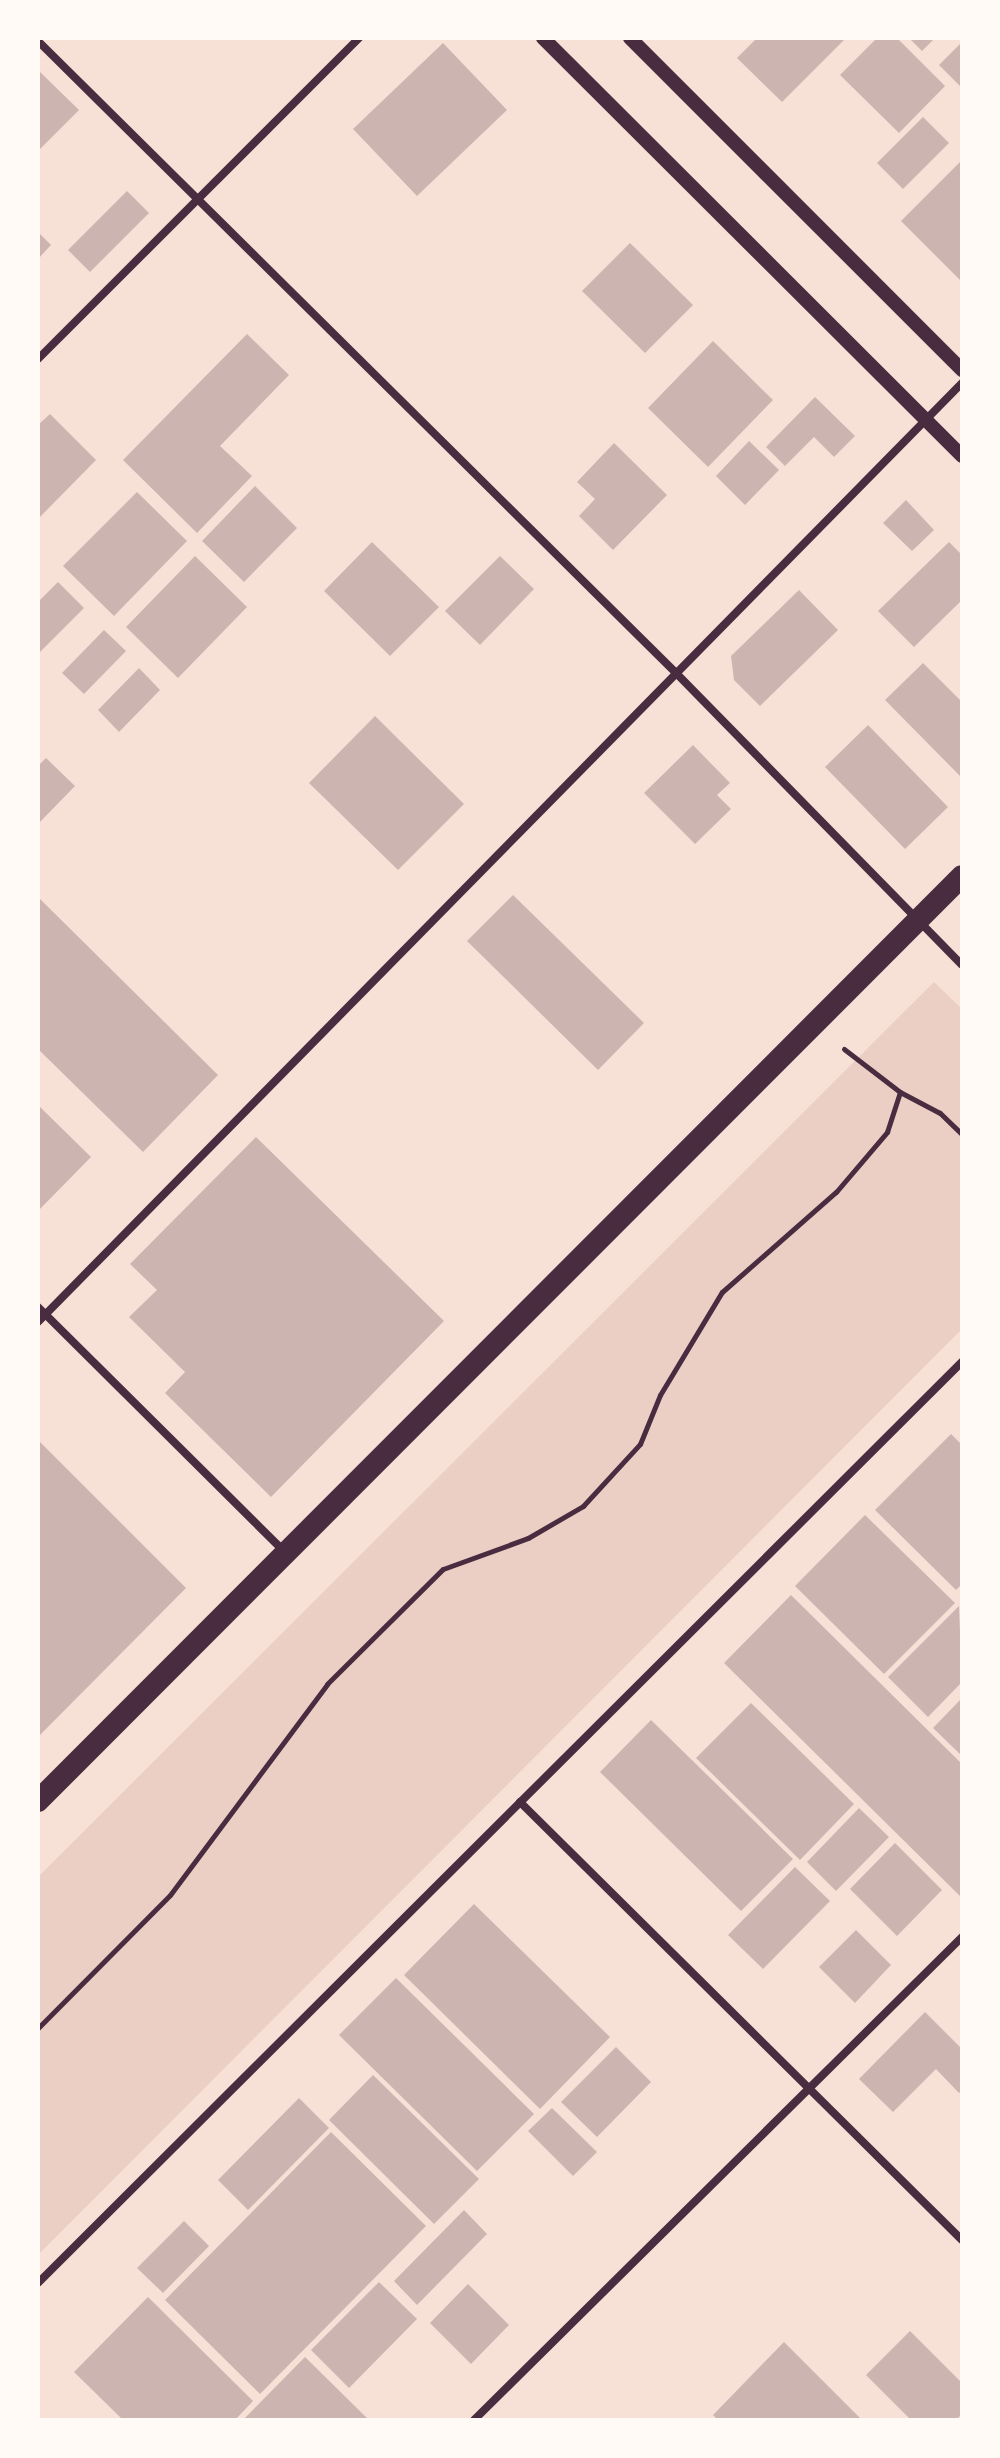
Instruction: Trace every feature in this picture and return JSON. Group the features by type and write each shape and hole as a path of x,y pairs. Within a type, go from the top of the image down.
{"highway":[{"path":"38,1801 962,876"}],"street":[{"path":"38,359 359,38"},
{"path":"543,38 962,456"},
{"path":"630,38 962,370"},
{"path":"38,41 677,674 962,965"},
{"path":"42,1318 962,383"},
{"path":"38,1307 42,1318 287,1554"},
{"path":"38,2283 962,1362"},
{"path":"520,1802 962,2240"},
{"path":"474,2420 811,2090 962,1937"}],"path":[{"path":"844,1049 900,1092 940,1113 962,1134"},
{"path":"38,2028 170,1895 327,1684 443,1569 528,1538 583,1506 631,1455 722,1292 836,1192 887,1132 900,1092"}],"shaded area":[{"path":"934,982 962,1009 962,1329 38,2255 38,1877"}],"building":[{"path":"757,38 846,38 782,102 737,58"},
{"path":"877,38 897,38 945,86 899,133 840,75"},
{"path":"909,38 935,38 922,51"},
{"path":"962,42 962,88 939,65"},
{"path":"443,43 507,110 417,196 353,129"},
{"path":"38,70 79,110 38,151"},
{"path":"923,117 949,143 903,189 877,163"},
{"path":"962,160 962,282 901,221"},
{"path":"127,191 149,213 90,272 68,250"},
{"path":"38,232 51,245 38,259"},
{"path":"630,243 693,305 645,353 582,291"},
{"path":"247,334 289,375 220,446 252,476 197,533 123,460"},
{"path":"713,341 773,400 708,467 648,408"},
{"path":"815,397 855,436 834,457 814,437 785,466 766,447"},
{"path":"50,414 96,460 38,519 38,425"},
{"path":"749,441 779,470 745,505 716,476"},
{"path":"614,443 667,495 613,550 579,516 595,499 577,482"},
{"path":"255,486 297,528 244,582 202,541"},
{"path":"137,492 187,541 114,616 63,566"},
{"path":"906,500 934,530 912,551 883,523"},
{"path":"372,542 439,607 390,656 324,591"},
{"path":"949,542 962,555 962,600 914,647 878,611"},
{"path":"195,556 247,607 178,678 126,627"},
{"path":"500,556 534,589 480,645 445,611"},
{"path":"58,582 84,608 38,654 38,602"},
{"path":"799,590 838,630 760,706 734,680 731,656"},
{"path":"104,630 126,651 84,694 62,673"},
{"path":"923,663 962,702 962,778 885,700"},
{"path":"139,668 160,690 119,732 98,710"},
{"path":"375,716 464,804 398,870 309,783"},
{"path":"868,725 948,807 905,849 825,767"},
{"path":"693,745 730,783 717,795 731,809 695,844 644,793"},
{"path":"46,758 75,786 38,824 38,766"},
{"path":"513,895 644,1023 598,1070 467,941"},
{"path":"38,897 218,1075 143,1152 38,1049"},
{"path":"38,1105 91,1157 38,1211"},
{"path":"256,1137 444,1321 271,1497 165,1393 185,1372 129,1317 157,1290 130,1264"},
{"path":"951,1434 962,1445 962,1584 956,1590 875,1510"},
{"path":"38,1440 186,1588 38,1737"},
{"path":"865,1515 955,1603 884,1674 795,1586"},
{"path":"791,1595 962,1764 962,1898 724,1663"},
{"path":"959,1606 962,1682 928,1717 888,1677"},
{"path":"962,1698 962,1756 933,1728"},
{"path":"751,1703 854,1804 800,1860 696,1758"},
{"path":"651,1720 793,1859 741,1911 600,1772"},
{"path":"859,1808 889,1837 836,1891 807,1862"},
{"path":"895,1843 942,1890 897,1936 850,1889"},
{"path":"795,1867 830,1901 763,1969 728,1935"},
{"path":"474,1904 610,2037 540,2109 404,1975"},
{"path":"856,1930 891,1965 855,2003 819,1967"},
{"path":"396,1978 534,2114 477,2171 339,2035"},
{"path":"925,2012 962,2049 962,2090 959,2093 936,2069 893,2112 859,2079"},
{"path":"616,2047 651,2082 597,2137 561,2102"},
{"path":"373,2075 479,2179 434,2224 329,2120"},
{"path":"299,2098 329,2128 248,2210 218,2180"},
{"path":"552,2108 597,2152 573,2176 528,2131"},
{"path":"331,2132 426,2226 260,2394 165,2300"},
{"path":"464,2210 487,2234 417,2305 394,2281"},
{"path":"184,2221 209,2246 163,2293 137,2268"},
{"path":"379,2282 417,2319 349,2388 311,2350"},
{"path":"468,2284 509,2325 471,2364 430,2323"},
{"path":"148,2297 253,2401 235,2420 123,2420 74,2372"},
{"path":"910,2331 962,2383 962,2414 956,2420 911,2420 866,2375"},
{"path":"784,2342 862,2420 718,2420 713,2415"},
{"path":"305,2357 369,2420 243,2420"}]}
